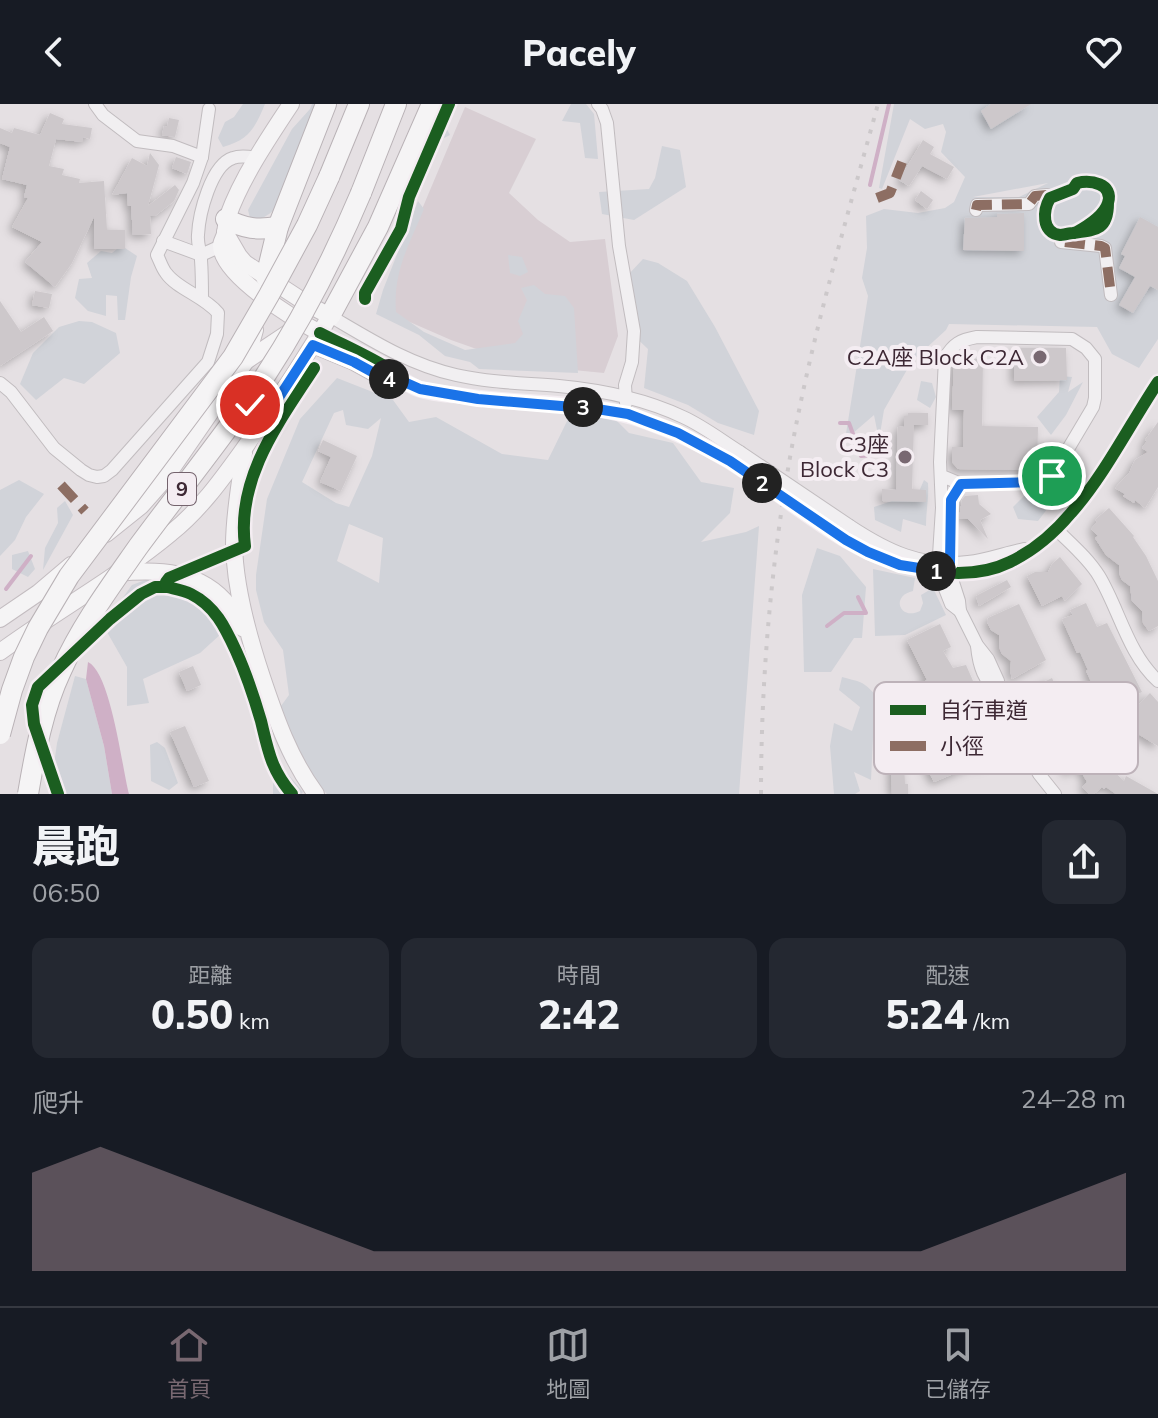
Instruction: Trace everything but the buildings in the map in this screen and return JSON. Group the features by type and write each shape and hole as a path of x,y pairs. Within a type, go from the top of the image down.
{"highway":[{"path":"263,286 278,227 326,104"},
{"name":"9","path":"0,734 12,690 38,628 69,576 233,357 307,225 359,104"},
{"name":"9","path":"28,794 47,711 59,673 74,644 103,595 265,376 303,314 339,245 396,104"},
{"path":"321,332 378,227 432,104"},
{"path":"224,233 242,227 278,227"}],"main road":[{"path":"291,104 241,187 224,233 263,286 304,325 321,332 354,362 385,379 402,381"},
{"path":"263,286 309,305 321,332"},
{"path":"0,619 56,578 141,506 164,480 246,361 263,286"},
{"path":"246,361 288,332 304,325"},
{"path":"0,652 114,574 172,532 195,511 263,422 321,332"},
{"path":"215,405 235,399 246,402 263,422"},
{"path":"244,447 234,515 234,549 243,613 283,738 316,794"},
{"path":"114,574 144,570 168,572 204,584 230,607 251,644"}],"street":[{"path":"95,104 103,115 137,141 173,146 202,157"},
{"path":"598,104 607,123 619,246 634,331 632,362 625,385 628,414"},
{"path":"0,383 11,392 54,448 89,475 97,477 112,470 208,362 217,334 218,313 166,274 157,255 193,183 202,157 209,109"},
{"path":"202,299 201,255 197,240 210,184 219,167 230,158 258,158"},
{"path":"976,210 977,205 1029,204 1035,196 1047,195"},
{"path":"201,255 224,233"},
{"path":"1045,242 1061,239 1105,248 1111,295"},
{"path":"163,241 201,255"},
{"path":"321,332 443,372 484,380 591,390 625,397 682,416 896,554 969,573 1009,563 1056,529 1087,493 1158,382"},
{"path":"942,476 961,484 1037,482 1052,476 1093,407 1095,359 1086,348 1072,339 1064,338 977,337 956,343 943,364 940,462 944,567 959,601 960,611 977,645 978,662 987,682"},
{"path":"402,381 420,389 478,399 574,406 628,414 678,433 708,449 846,540 883,559 918,569 944,567"},
{"path":"944,567 951,500 961,484"},
{"path":"1056,529 1097,572 1135,649 1158,681"},
{"path":"1039,774 1055,794"}],"shaded area":[{"path":"243,104 265,104 250,132 239,141 223,147 218,138 225,122 234,117"},
{"path":"312,104 319,104 273,211 262,218 250,218 248,210 292,129"},
{"path":"571,104 586,104 594,114 598,159 585,158 580,123 562,121"},
{"path":"894,104 1158,104 1158,339 1139,368 1112,354 1097,327 949,324 912,361 884,410 879,440 874,415 845,440 868,296 862,278 867,248 866,216 884,209 918,213 945,208 954,202 965,177 941,152 946,132 943,124 925,129 910,119 882,189 879,188","holes":["1048,183 1019,197 973,197"]},
{"path":"465,107 536,139 509,193 538,220 570,242 605,239 618,336 604,373 522,365 451,340 380,309"},
{"path":"439,114 450,135 426,147 417,135"},
{"path":"662,146 680,150 686,187 634,220 602,214 599,192 649,189 655,178"},
{"path":"418,201 424,209 400,271 396,312 424,332 465,350 515,343 523,334 518,321 527,300 521,288 534,285 545,294 565,296 574,308 578,373 479,369 470,362 445,356 419,335 376,314"},
{"path":"125,248 137,256 125,320 118,320 117,296 106,295 106,316 88,311 75,298 79,279 92,278 87,263 101,251 112,253"},
{"path":"508,255 522,257 528,272 520,276 510,273"},
{"path":"643,259 658,263 687,281 759,411 754,435 718,423 688,405 644,388 648,349 627,329 629,274"},
{"path":"79,321 92,322 116,333 120,353 84,384 64,378 36,400 20,384 33,353 59,327"},
{"path":"1060,376 1072,377 1068,392 1083,382 1066,415 1051,435 1037,417 1059,392"},
{"path":"337,378 393,400 409,422 436,417 502,454 548,460 570,415 582,411 616,420 629,433 673,443 701,482 734,488 730,513 701,542 759,526 739,794 327,794 316,783 278,710 289,695 283,650 264,622 256,590 267,499 300,419","holes":["343,410 346,425 368,429 381,418 372,456 349,507 336,503 302,482 334,413","349,524 383,538 379,583 337,561"]},
{"path":"921,381 932,383 936,397 930,408 917,400"},
{"path":"19,480 44,494 26,517 15,540 0,556 0,490"},
{"path":"924,480 928,483 926,526 903,519 901,532 875,520 874,507 917,496"},
{"path":"1031,489 1043,493 1051,504 1038,521 1018,519 1013,507"},
{"path":"65,501 73,515 43,570 45,548 58,523 57,508"},
{"path":"817,548 840,556 866,587 862,638 854,638 831,672 804,672 802,595"},
{"path":"28,551 35,569 28,577 12,569 12,555"},
{"path":"873,569 915,578 913,591 900,602 900,607 907,613 920,611 923,603 921,595 933,588 946,615 905,635 875,636"},
{"path":"156,576 172,594 196,585 203,611 222,633 200,653 143,679 149,703 127,706 127,667 103,625 132,585"},
{"path":"88,662 96,670 109,702 129,794 112,794 104,746 86,679"},
{"path":"75,676 86,679 104,746 112,794 50,794 57,743"},
{"path":"842,677 862,683 874,693 871,780 854,772 860,791 855,794 834,794 830,746 834,723 852,731 860,707 839,690"},
{"path":"157,742 165,748 178,783 169,790 151,781 150,745"},
{"path":"287,773 303,792 273,794 273,776"}],"waterway":[{"path":"870,185 889,104"},
{"path":"840,423 849,423 861,456 874,455"},
{"path":"6,589 31,556"},
{"path":"827,626 844,613 866,613 858,597"}],"railway":[{"path":"761,794 768,631 788,469 817,331 878,104"}],"marked path":[{"path":"877,198 890,193 902,162"},
{"path":"976,210 977,205 1029,204 1035,196 1047,195"},
{"path":"1065,242 1105,248 1111,295"},
{"path":"61,485 85,511"}],"cycle path":[{"path":"365,299 365,293 401,229 409,197 449,104"},
{"path":"1075,233 1079,231 1084,228 1103,212 1108,203 1108,191 1100,184 1082,182 1050,198 1045,220 1049,230 1060,235 1070,233 1073,233 1081,232 1088,231 1099,227 1106,219 1108,203"},
{"path":"320,333 424,390 600,409 656,425 728,460 848,541 885,559 949,573 991,569 1010,562 1051,534 1095,483 1158,382"},
{"path":"292,794 279,777 271,759 250,685 223,626 213,611 199,599 167,587 166,582 245,546 244,521 254,474 274,430 314,368"},
{"path":"58,794 34,724 32,705 38,687 141,594 155,587 167,587"}],"place":[{"name":"C2A座 Block C2A","path":"1040,357"},
{"name":"C3座 Block C3","path":"905,457"}],"route":[{"path":"250,405 263,422 313,345 385,379 402,381 420,389 478,399 574,406 628,414 678,433 730,461 868,552 900,565 938,571 939,562 950,563 951,500 961,484 1037,482 1052,476"}]}
